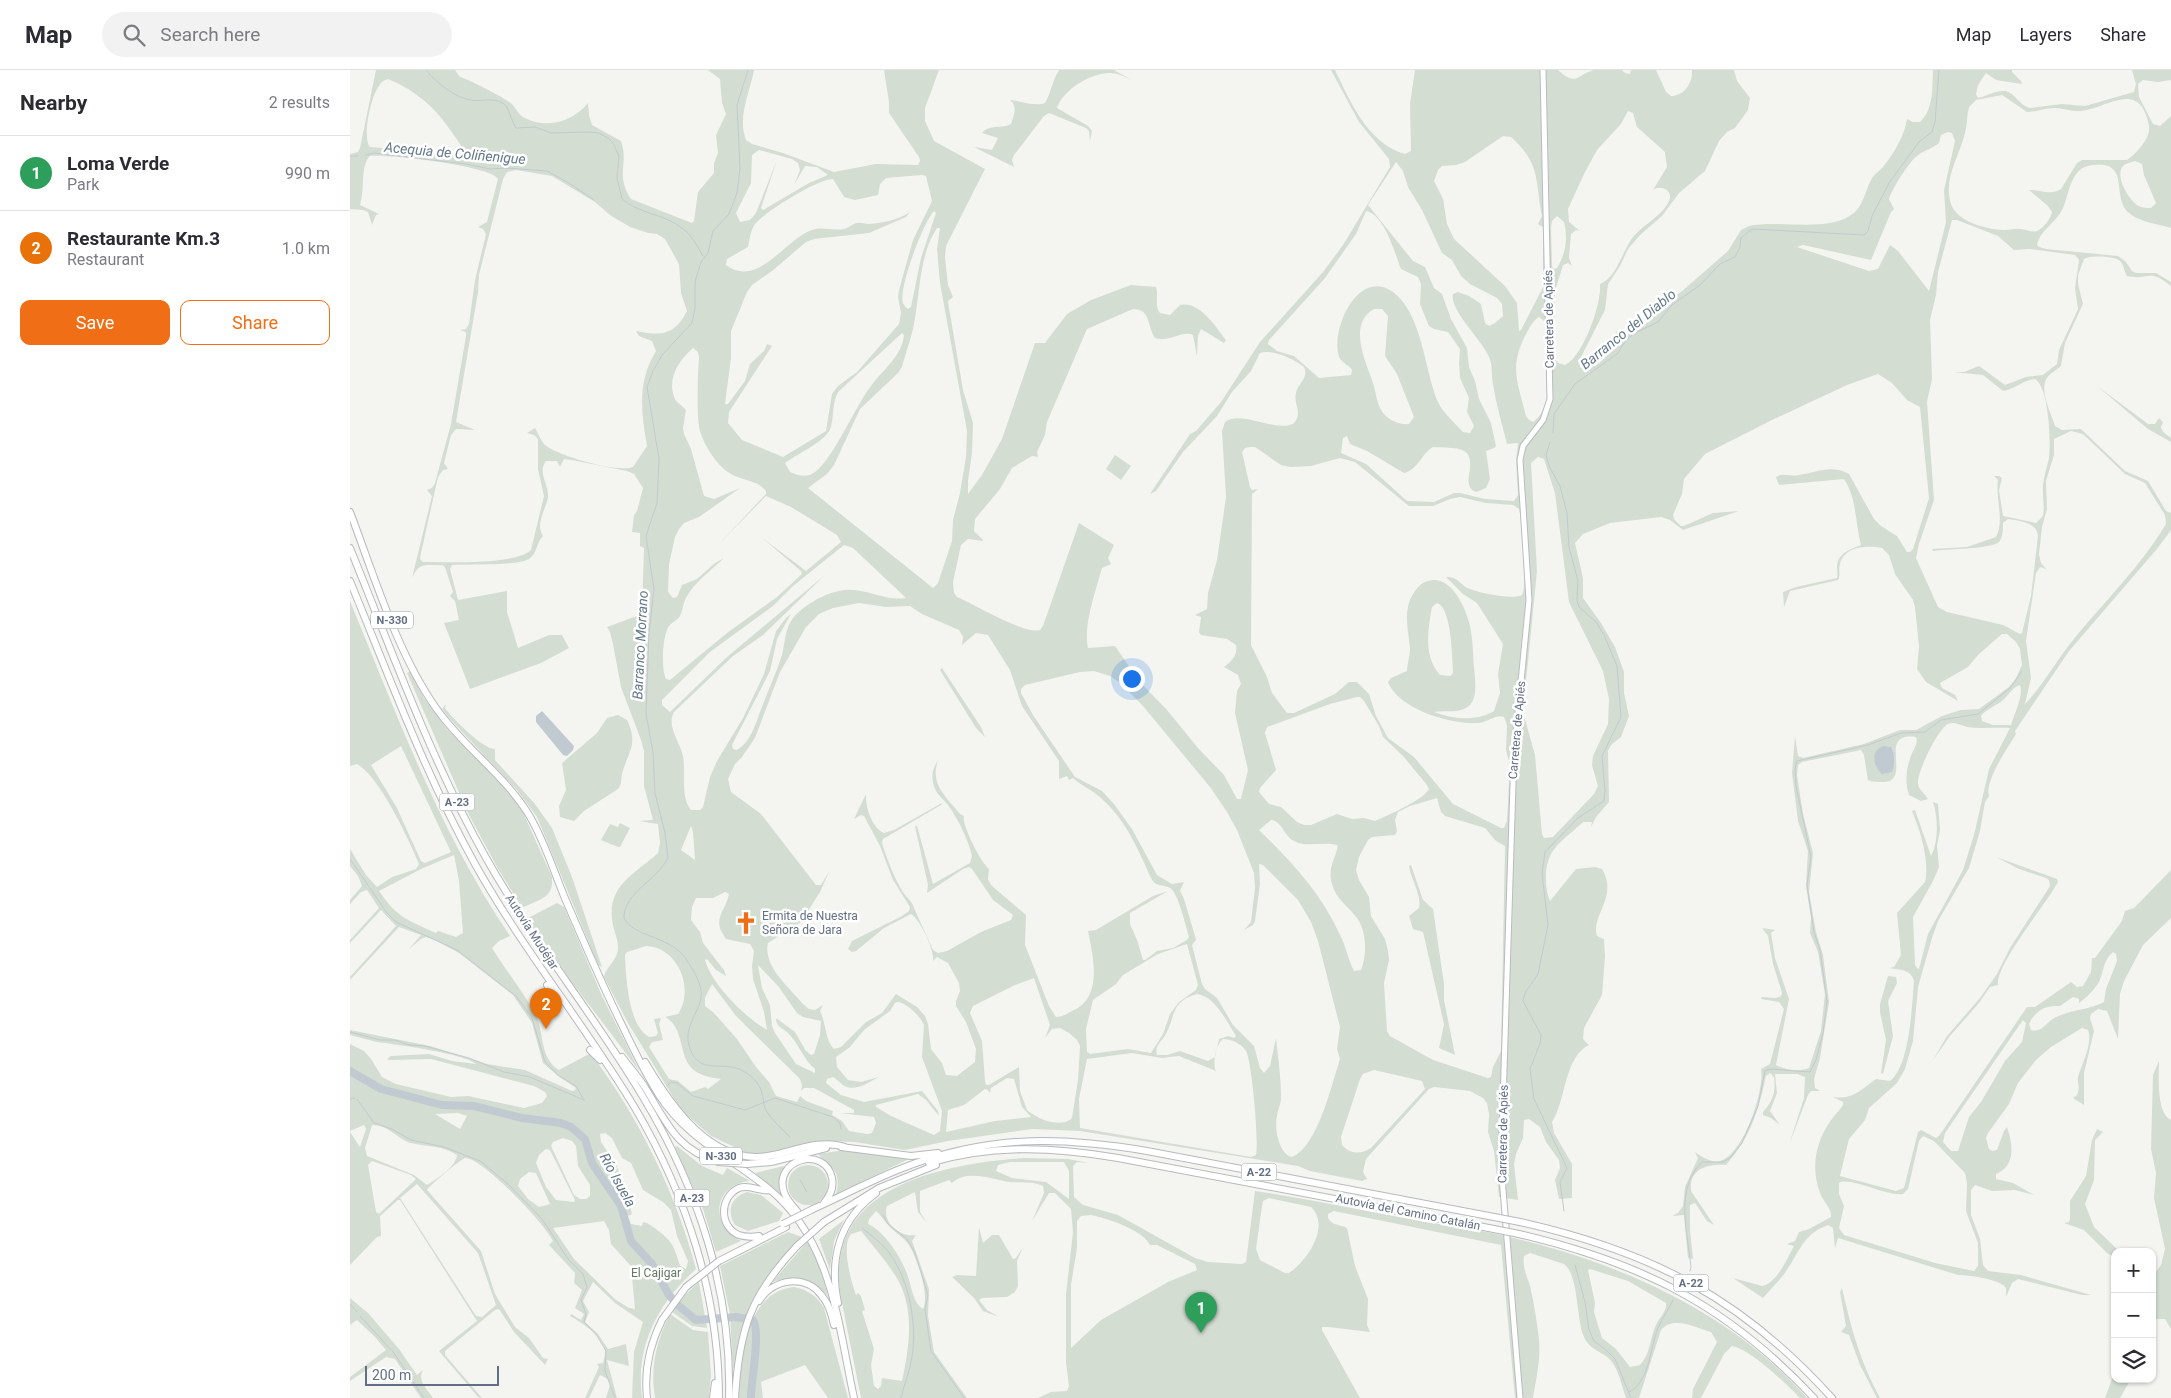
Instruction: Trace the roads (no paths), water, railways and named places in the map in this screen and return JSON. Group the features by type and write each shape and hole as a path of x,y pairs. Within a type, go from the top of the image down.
{"highway":[{"name":"N-330","path":"350,512 396,630 420,683 447,722 511,790 529,815 598,974 654,1088 676,1118 704,1144 770,1190 804,1228 822,1263 841,1337"},
{"name":"Autovía Mudéjar","path":"350,548 429,740 472,832 528,928 611,1047 652,1113 680,1168 707,1238 724,1306 728,1337 729,1398"},
{"name":"Autovía Mudéjar","path":"350,581 417,744 475,864 522,941 606,1063 639,1115 667,1170 695,1243 712,1307 717,1348 719,1398"},
{"path":"522,941 523,950 550,990 554,1010"},
{"path":"627,1036 678,1111 697,1131 721,1148 757,1158 817,1145 835,1144 911,1156 954,1154"},
{"path":"611,1047 618,1051 642,1082 676,1137 697,1154 718,1162 747,1164 771,1162 827,1148 845,1147"},
{"path":"590,1050 601,1062 606,1063"},
{"name":"Autovía del Camino Catalán","path":"954,1154 977,1146 1023,1140 1079,1141 1118,1146 1520,1222 1573,1235 1617,1249 1662,1267 1701,1288 1744,1316 1778,1343 1832,1398"},
{"name":"Autovía del Camino Catalán","path":"954,1154 1029,1148 1070,1151 1118,1158 1494,1229 1563,1245 1615,1261 1655,1278 1690,1297 1750,1337 1784,1367 1814,1398"},
{"path":"735,1398 744,1331 754,1304 770,1276 797,1246 824,1222 860,1198 896,1180 951,1161 998,1154 1046,1152 1118,1158"},
{"path":"814,1211 822,1205 898,1170 954,1154"},
{"path":"719,1261 814,1211 899,1174 954,1154"},
{"path":"804,1228 804,1222 784,1190 784,1176 792,1164 798,1160 810,1158 820,1162 828,1169 832,1179 832,1187 830,1194 822,1205"},
{"path":"837,1317 839,1309 834,1284 834,1260 841,1234 859,1208 872,1196 896,1180"},
{"path":"759,1236 743,1236 732,1231 725,1221 724,1206 730,1195 739,1188 751,1186 765,1191 770,1190"},
{"path":"649,1398 646,1375 649,1358 662,1320 686,1287 728,1252 784,1226"},
{"path":"754,1304 768,1290 779,1284 796,1281 808,1284 819,1292 825,1299 836,1329 841,1337 854,1398"},
{"path":"714,1398 714,1352 717,1348"}],"street":[{"name":"Carretera de Apiés","path":"1520,1398 1502,1165 1514,753 1529,600 1520,460 1523,446 1537,428 1547,410 1550,386 1543,70"}],"waterway":[{"path":"426,70 440,84 465,99 494,100 502,103 506,106 516,128 535,127 551,133 590,132 599,133 608,138 613,143 619,156 617,178 622,199 636,208 675,223 686,231 703,256"},
{"name":"Barranco Morrano","path":"748,70 737,105 740,168 737,193 729,214 713,231 708,253 701,262 695,282 695,308 692,323 662,355 647,387 659,459 657,503 646,536 654,589 649,633 646,714 653,752 655,793 665,833 668,857 664,865 630,900 624,918 635,929 679,951 697,977 701,998 688,1032 689,1045 693,1055 705,1065 735,1068 749,1075 761,1090 767,1112 790,1137"},
{"name":"Barranco del Diablo","path":"1553,433 1554,414 1575,384 1617,354 1626,340 1633,334 1658,322 1672,305 1700,285 1720,264 1735,257 1740,247 1741,238 1752,229 1864,235 1868,231 1872,216 1889,183 1919,142 1932,132 1935,122 1939,70"},
{"name":"Acequia de Coliñenigue","path":"366,155 374,153 466,164 490,169 506,168 547,171 594,200"},
{"name":"Acequia de Coliñenigue","path":"350,156 358,156"},
{"name":"Barranco del Diablo","path":"1550,442 1546,455 1549,466 1560,486 1567,513 1569,547 1578,581 1577,601 1579,607 1596,622 1604,635 1617,666 1621,717 1602,756 1604,801 1578,818 1545,852 1542,873 1548,925 1538,974 1525,993 1523,1001 1541,1035 1540,1044 1530,1069 1534,1099 1567,1168 1560,1182 1564,1211"},
{"path":"1690,1271 1685,1198 1693,1173 1702,1162 1723,1162 1731,1157 1742,1143 1758,1106 1765,1071 1770,1069 1810,1072 1816,1060 1823,1033 1827,1001 1820,950 1814,932 1807,885 1811,857 1796,786 1795,769 1797,761 1868,745 1901,733 1925,732 1941,720 1978,714 2010,688 2022,671"},
{"name":"Acequia de Coliñenigue","path":"350,859 387,913 396,922 457,950 517,997 532,1018 545,1062 558,1075 576,1086 584,1100"},
{"path":"350,1032 380,1040 395,1040 409,1045 425,1046 469,1058 504,1072 530,1077 584,1100"},
{"name":"Río Isuela","path":"350,1071 381,1089 442,1105 474,1106 522,1118 561,1123 571,1127 585,1139 592,1163 621,1206 631,1241 652,1264 669,1295 679,1306 696,1320 736,1317 753,1320 756,1345 751,1398"},
{"path":"667,1086 671,1082 677,1083 693,1096 745,1110 775,1098 833,1117 840,1123 841,1129"},
{"path":"350,1099 355,1098"},
{"path":"357,1099 374,1123 392,1129 411,1140 444,1147 480,1161 508,1184 542,1219 568,1259 583,1274 587,1287 581,1300 586,1314 584,1322 596,1334 606,1351 605,1371 615,1398"},
{"name":"Barranco Morrano","path":"800,1180 807,1192"},
{"path":"883,1215 888,1224 907,1239 915,1253 928,1295 925,1309 931,1351 964,1398"},
{"name":"Barranco Morrano","path":"862,1228 881,1243 890,1254 903,1277 907,1290 913,1318 913,1345 911,1362 901,1398"},
{"name":"Barranco del Diablo","path":"1575,1265 1585,1302 1589,1330 1594,1341 1615,1359 1631,1398"},
{"path":"1629,1392 1636,1387 1645,1372 1658,1328 1673,1300"},
{"path":"350,1304 357,1312"},
{"path":"360,1316 394,1353 424,1398"}],"place":[{"name":"Ermita de Nuestra Señora de Jara","path":"746,923"},
{"name":"Restaurante Km.3","path":"546,1029"},
{"name":"Loma Verde","path":"1201,1333"}],"park label":[{"name":"El Cajigar","path":"656,1273"}]}
